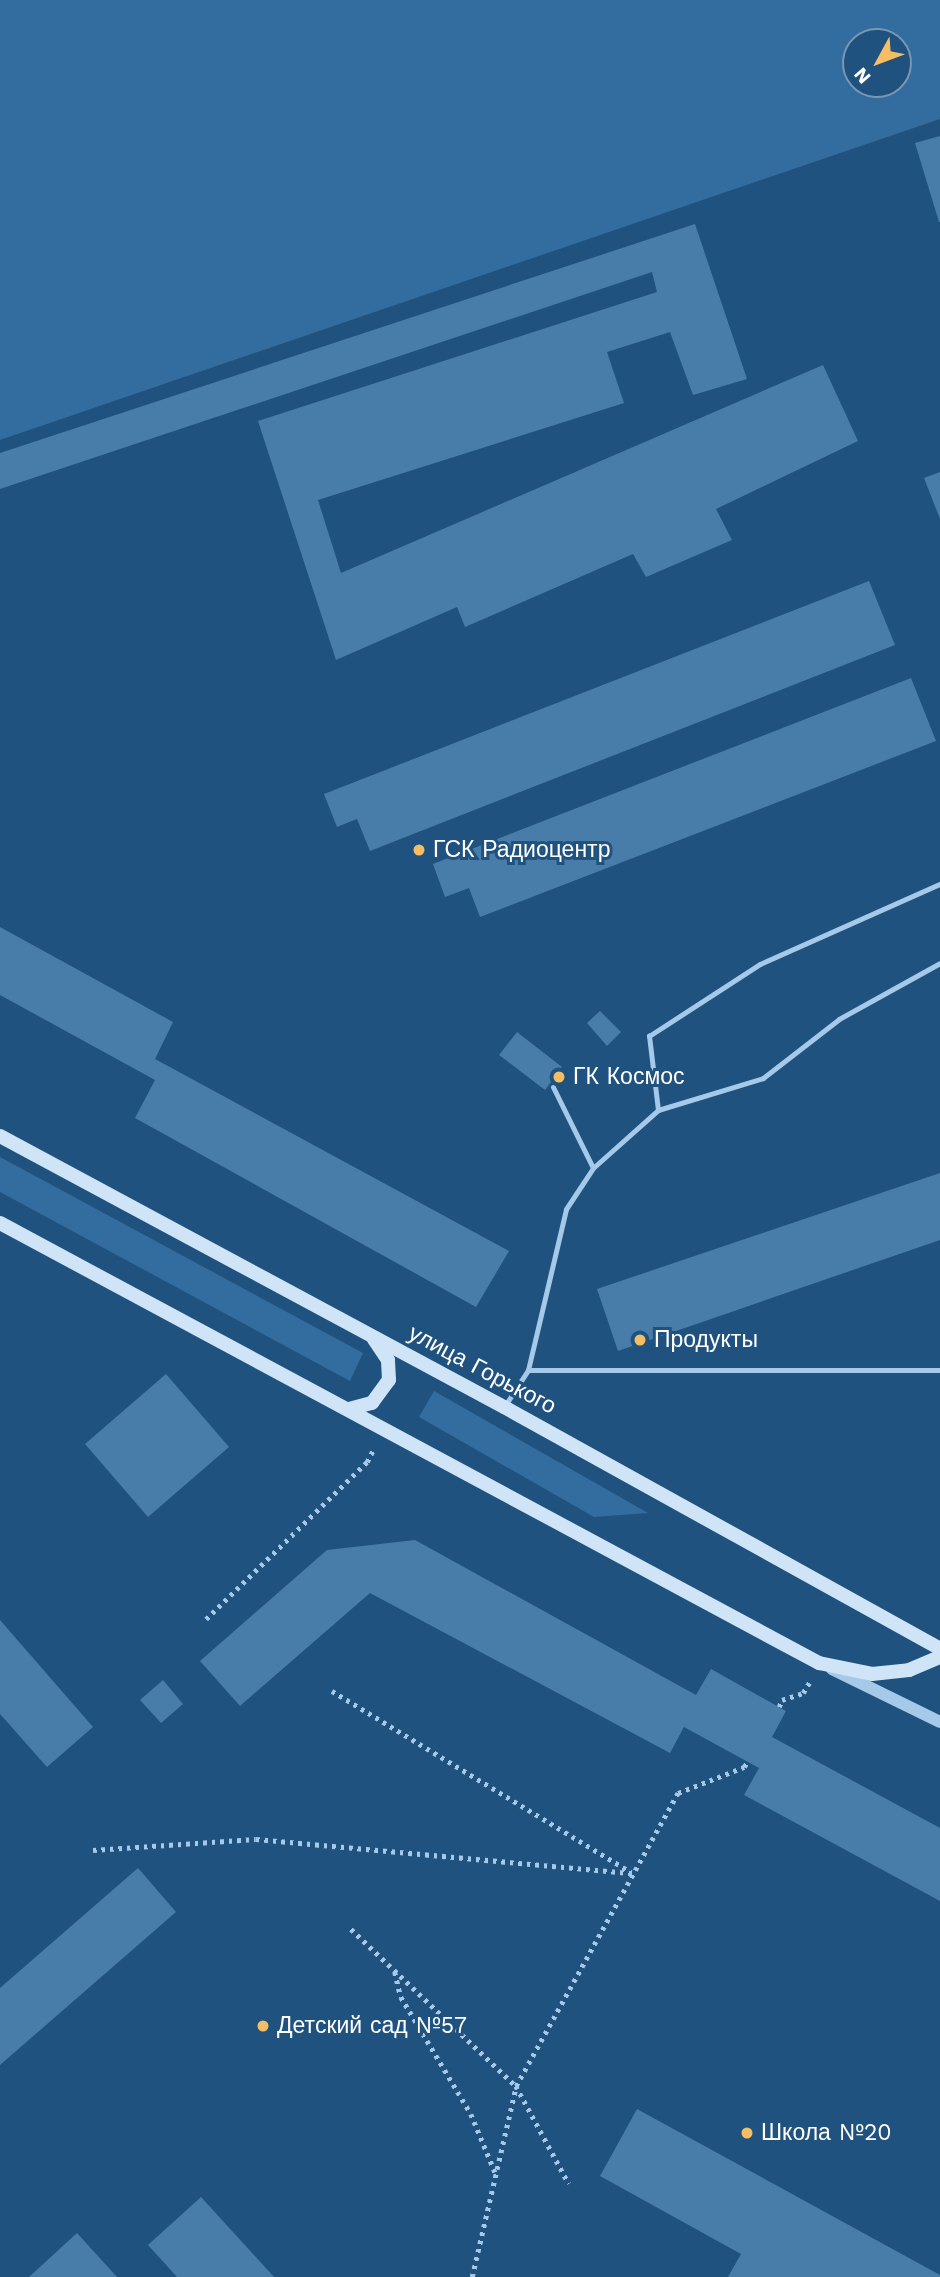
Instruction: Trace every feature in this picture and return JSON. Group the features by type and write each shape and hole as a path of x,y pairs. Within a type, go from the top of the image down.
{"main road":[{"name":"улица Горького","path":"0,1136 504,1407 940,1649"},
{"path":"0,1223 349,1409 817,1667 872,1674 909,1670 940,1657"},
{"path":"349,1409 372,1403 389,1380 388,1360 370,1336"}],"street":[{"path":"817,1667 940,1723"}],"lane":[{"path":"658,1110 649,1036 760,964 940,884"},
{"path":"504,1407 528,1370 566,1209 593,1168 658,1110 763,1078 839,1019 940,963"},
{"path":"553,1087 593,1168"},
{"path":"528,1370 939,1370"}],"path":[{"path":"206,1619 367,1462 377,1443"},
{"path":"779,1707 782,1700 803,1693 817,1667"},
{"path":"332,1692 632,1873"},
{"path":"472,2277 516,2086 678,1793 744,1768 748,1761"},
{"path":"93,1850 256,1839 632,1873"},
{"path":"351,1929 516,2086 569,2184"},
{"path":"396,1972 401,1997 471,2114 496,2173"}],"shaded area":[{"path":"0,0 940,0 940,119 0,440"},
{"path":"0,1157 363,1353 350,1381 0,1192"},
{"path":"434,1391 648,1513 594,1517 419,1417"}],"building":[{"path":"940,136 940,222 939,222 915,143"},
{"path":"695,224 747,379 693,395 670,332 607,352 624,403 318,500 341,573 823,365 858,441 716,509 732,540 646,577 633,554 465,627 457,607 336,660 258,421 657,292 652,272 0,489 0,453"},
{"path":"940,472 940,519 924,478"},
{"path":"869,581 895,645 370,851 357,819 337,827 324,794"},
{"path":"911,678 936,741 480,917 469,888 445,897 433,864"},
{"path":"0,927 173,1022 155,1059 509,1251 476,1307 135,1118 155,1080 0,995"},
{"path":"600,1011 621,1032 607,1046 587,1023"},
{"path":"517,1032 562,1067 545,1090 499,1055"},
{"path":"940,1173 940,1240 618,1351 597,1289"},
{"path":"166,1374 229,1447 148,1517 85,1444"},
{"path":"415,1540 696,1695 711,1669 786,1711 772,1737 940,1828 940,1901 744,1795 759,1768 684,1727 670,1753 370,1593 240,1706 200,1661 327,1550"},
{"path":"0,1620 93,1727 47,1767 0,1714"},
{"path":"163,1680 183,1704 161,1723 140,1700"},
{"path":"138,1868 176,1912 0,2065 0,1988"},
{"path":"637,2109 940,2277 728,2277 741,2254 600,2176"},
{"path":"201,2197 274,2277 177,2277 148,2245"},
{"path":"77,2233 117,2277 29,2277"}],"place":[{"name":"ГСК Радиоцентр","path":"419,850"},
{"name":"ГК Космос","path":"559,1077"},
{"name":"Продукты","path":"640,1340"},
{"name":"Детский сад №57","path":"263,2026"},
{"name":"Школа №20","path":"747,2133"}]}
